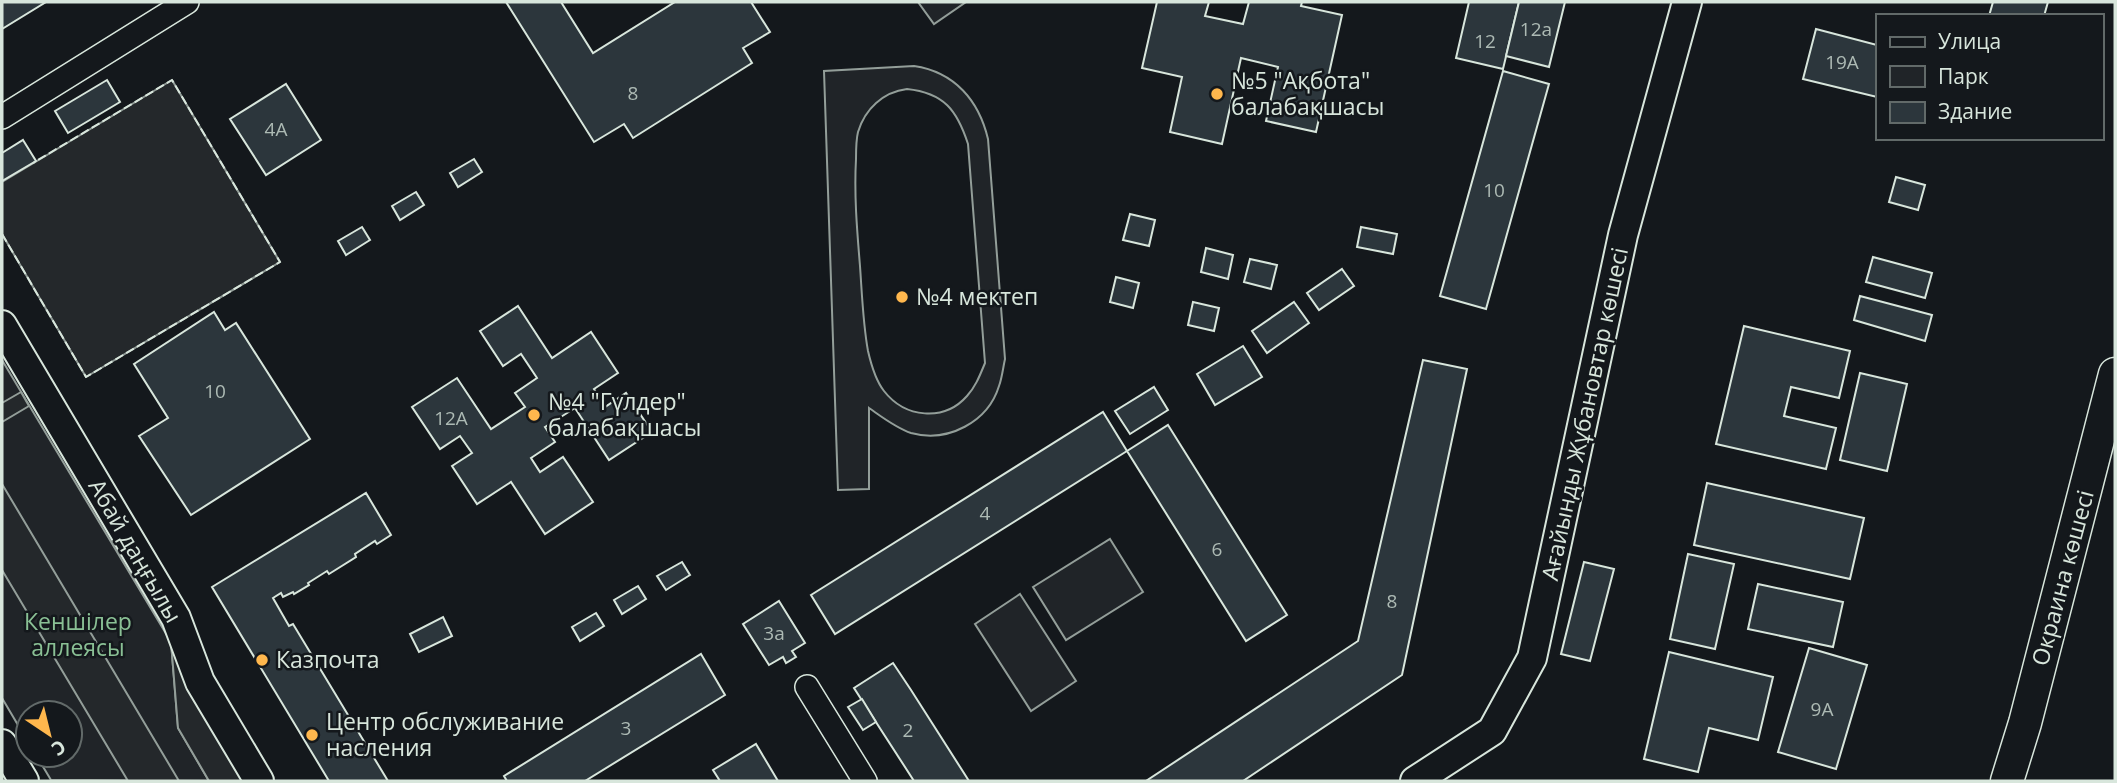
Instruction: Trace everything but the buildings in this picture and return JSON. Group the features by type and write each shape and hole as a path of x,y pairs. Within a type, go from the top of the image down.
{"main road":[{"name":"Окраина көшесі","path":"2007,781 2025,723 2115,374"}],"street":[{"path":"2,117 187,2"},
{"name":"Ағайынды Жұбановтар көшесі","path":"1415,781 1492,731 1532,658 1623,235 1686,2"},
{"name":"Абай даңғылы","path":"2,325 176,618 200,682 259,781"},
{"path":"807,687 865,781"},
{"path":"2,744 24,781"}],"green space":[{"path":"918,2 966,2 934,24"},
{"path":"914,66 929,69 953,82 963,91 978,112 988,139 1005,359 999,386 994,399 976,419 965,427 939,435 905,431 869,408 869,489 838,490 824,71","holes":["907,89 931,94 947,105 959,122 968,144 985,363 967,396 958,404 936,413 913,411 893,400 881,387 872,367 864,320 855,186 857,138 865,116 876,103 890,94"]},
{"name":"Кеншілер аллеясы","path":"2,360 171,642 178,728 209,781 51,780 44,769 84,769 84,699 14,699 14,718 2,698"},
{"path":"1110,539 1143,592 1066,640 1033,587"},
{"path":"1020,594 1076,681 1031,711 975,624"}],"shaded area":[{"path":"172,80 280,262 86,377 2,234 2,182"},
{"path":"21,392 29,406 2,422 2,403"},
{"path":"2,484 179,781 128,781 84,707 84,699 79,699 2,570"},
{"path":"171,642 253,781 209,781 178,728"}],"fence":[{"path":"2,234 86,377 280,262 172,80 33,163"}],"place":[{"name":"№5 \"Ақбота\" балабақшасы","path":"1217,94"},
{"name":"№4 мектеп","path":"902,297"},
{"name":"№4 \"Гүлдер\" балабақшасы","path":"534,415"},
{"name":"Казпочта","path":"262,660"},
{"name":"Центр обслуживание насления","path":"312,735"}]}
